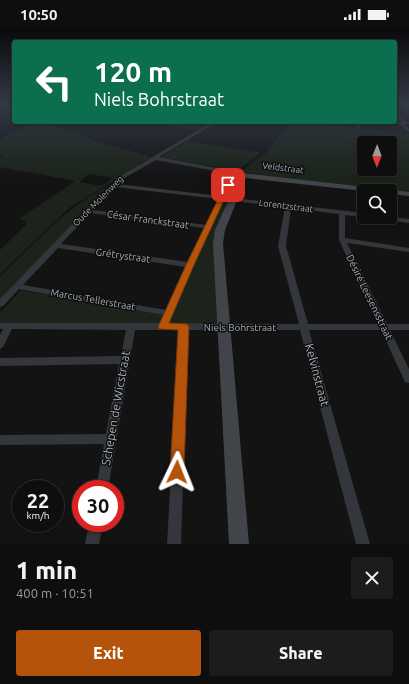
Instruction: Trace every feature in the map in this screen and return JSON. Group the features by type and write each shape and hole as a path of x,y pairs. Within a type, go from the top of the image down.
{"street":[{"name":"Oude Molenweg","path":"0,304 87,211 123,176 156,158 204,128"},
{"name":"Veldstraat","path":"156,158 246,175 357,188"},
{"path":"163,327 168,313 234,172"},
{"path":"239,544 218,237 232,200 243,177 246,175"},
{"name":"Lorentzstraat","path":"113,185 357,214"},
{"path":"397,193 409,194"},
{"name":"Kelvinstraat","path":"288,206 282,246 363,544"},
{"name":"César Franckstraat","path":"87,211 208,227"},
{"name":"Désiré Leesensstraat","path":"342,213 342,240 409,379"},
{"path":"397,219 409,221"},
{"path":"342,240 409,250"},
{"name":"Grétrystraat","path":"56,245 190,265"},
{"name":"Marcus Tellerstraat","path":"17,286 168,313"},
{"path":"0,345 5,326"},
{"name":"Niels Bohrstraat","path":"5,326 409,327"},
{"name":"Schepen de Wicstraat","path":"103,480 131,327"},
{"path":"174,544 184,327"},
{"path":"0,362 124,360"},
{"path":"0,440 110,439"},
{"path":"92,544 94,532"}],"shaded area":[{"path":"23,128 59,128 95,141 152,157 138,164 142,164 69,208 0,274 0,250 27,224 26,221 19,219 75,181 0,167 0,158 3,156 0,155 0,139","holes":["89,174 113,178 101,186 80,182"]},
{"path":"184,128 205,128 200,131"},
{"path":"285,128 357,128 409,134 409,193 397,192 397,184 357,184 357,187 240,172 265,154"},
{"path":"188,141 260,153 237,171 161,157"},
{"path":"111,185 0,302 0,277 38,239 66,214 95,193"},
{"path":"223,200 230,200 219,228 221,324 167,324"},
{"path":"21,290 164,314 160,324 0,324 0,313"}],"route":[{"path":"177,472 184,327 163,327 168,313 228,185"}]}
